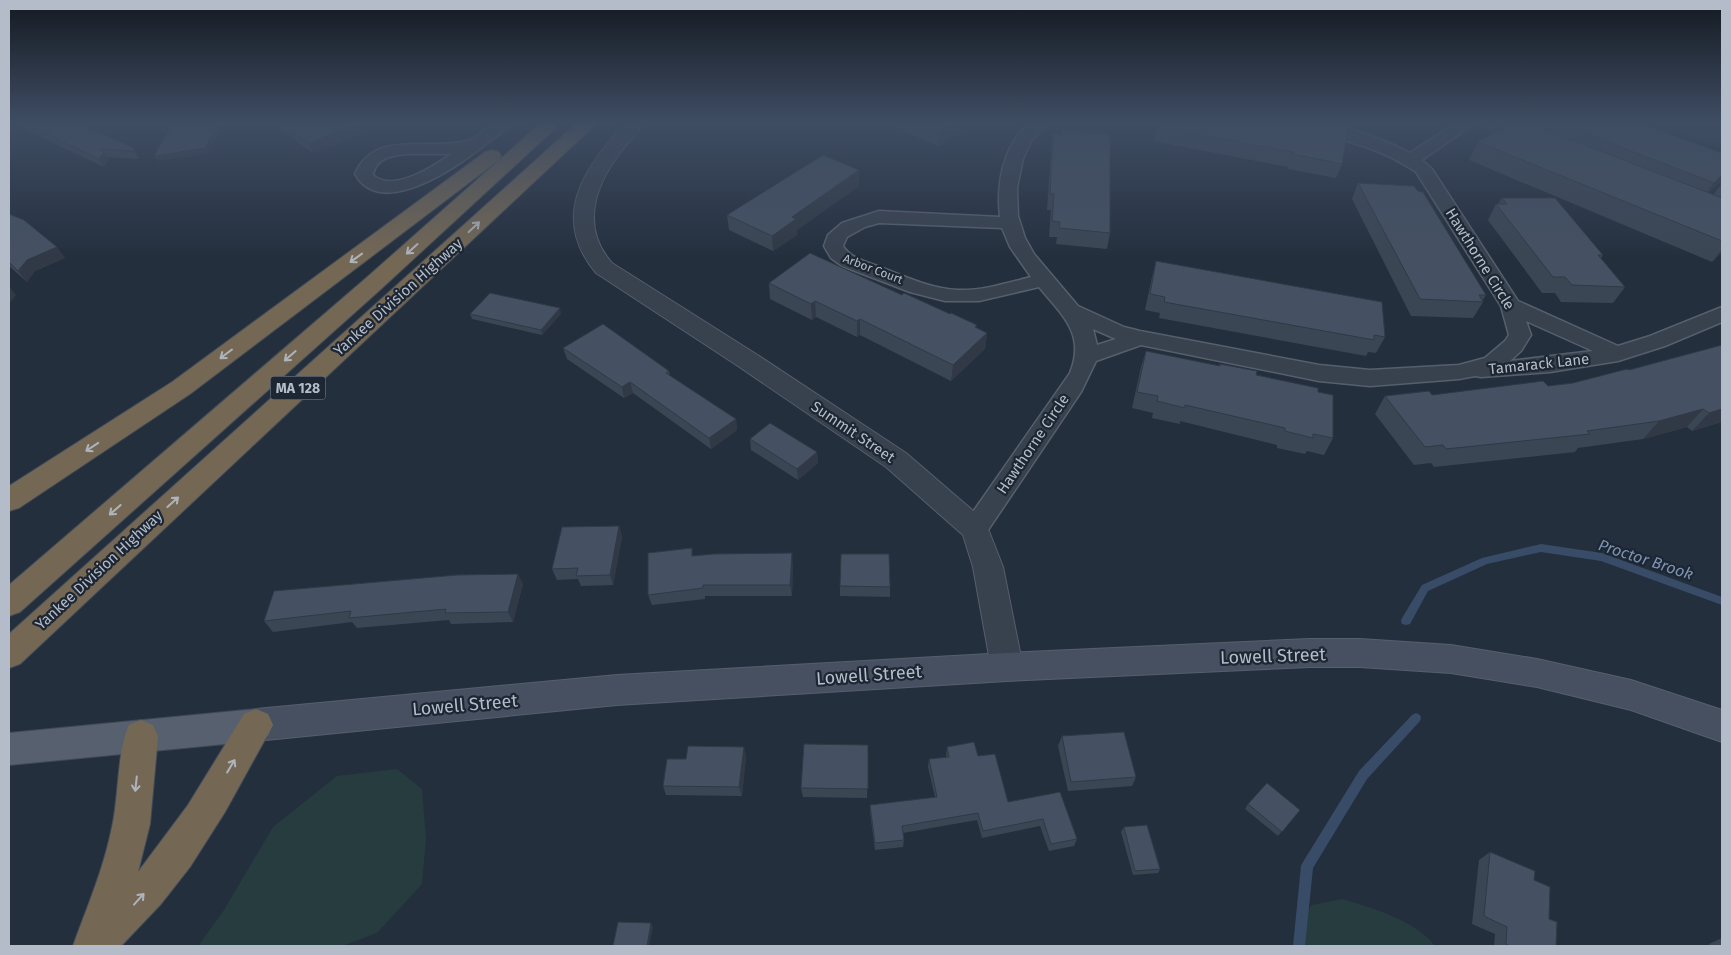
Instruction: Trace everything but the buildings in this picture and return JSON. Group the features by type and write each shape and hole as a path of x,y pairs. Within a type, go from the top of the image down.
{"highway":[{"path":"9,500 181,388 475,168"},
{"name":"Yankee Division Highway","path":"9,603 373,284 502,168"},
{"name":"Yankee Division Highway","path":"9,654 539,168"},
{"path":"92,946 136,903 164,872 256,724"},
{"path":"92,946 113,894 129,835 141,736"}],"main road":[{"name":"Lowell Street","path":"9,749 617,690 1007,667 1360,653 1487,663 1586,683 1631,695 1722,726"}],"street":[{"path":"365,168 364,174 367,180 374,184 396,186 409,184 431,175 441,168"},
{"name":"Summit Street","path":"600,168 591,183 585,204 583,222 586,241 593,255 604,268 896,460 975,529 988,567 1007,667"},
{"name":"Hawthorne Circle","path":"975,529 1074,384 1086,357 1083,332 1072,311 1044,280 1016,239 1010,224 1007,198 1011,168"},
{"name":"Hawthorne Circle","path":"1072,311 1110,329 1140,338 1319,373 1389,377 1460,372 1492,364 1513,346 1520,335 1512,306 1421,168"},
{"name":"Arbor Court","path":"1010,224 879,217 863,220 840,232 834,240 833,248 838,256 849,262 938,294 973,296 1044,280"},
{"name":"Tamarack Lane","path":"1512,306 1618,354"},
{"name":"Tamarack Lane","path":"1460,372 1573,362 1618,354 1678,333 1722,314"},
{"path":"1086,357 1140,338"}],"green space":[{"path":"397,769 422,789 426,839 422,884 377,933 342,946 198,946 224,910 273,827 337,776"},
{"path":"1342,899 1405,922 1427,937 1435,946 1297,946 1301,919 1312,905"}],"waterway":[{"name":"Proctor Brook","path":"1406,621 1425,588 1485,561 1541,548 1602,557 1722,601"},
{"name":"Proctor Brook","path":"1299,946 1307,866 1363,775 1416,718"}]}
